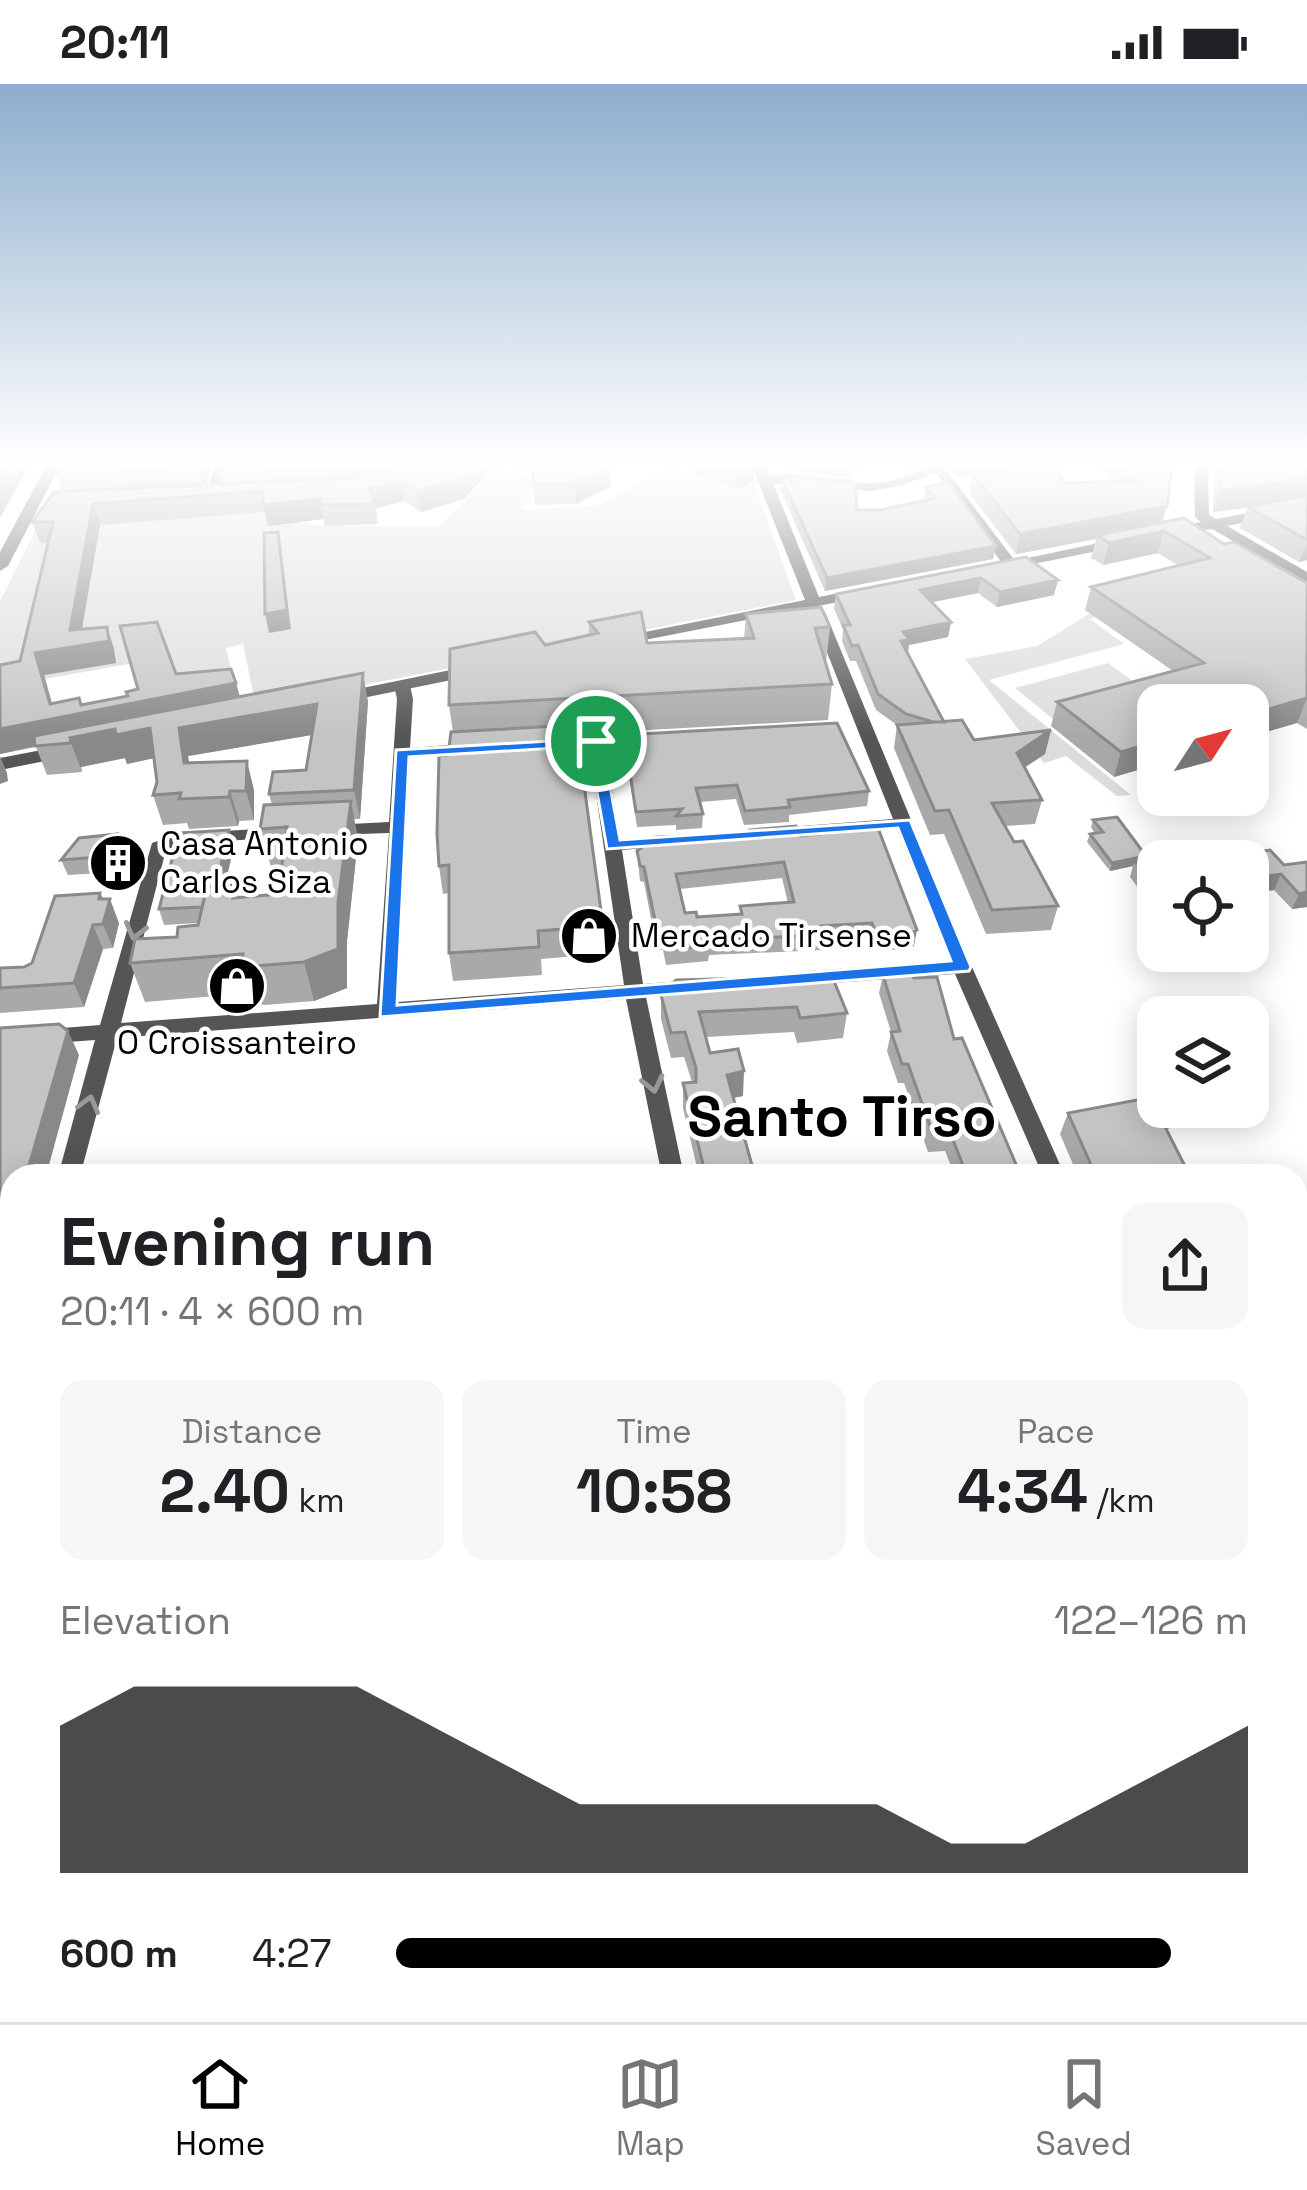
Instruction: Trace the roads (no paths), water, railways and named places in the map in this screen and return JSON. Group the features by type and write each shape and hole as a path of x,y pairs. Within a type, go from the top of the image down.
{"street":[{"path":"796,556 857,727 904,823 1049,1164"},
{"path":"1004,556 1010,564"},
{"path":"989,568 1050,556"},
{"path":"1269,556 1307,578"},
{"path":"605,644 883,590"},
{"path":"311,703 490,668"},
{"path":"387,1012 402,685"},
{"path":"527,745 667,737"},
{"path":"596,741 634,992 670,1164"},
{"path":"0,764 91,746"},
{"path":"401,753 484,748"},
{"path":"761,834 904,823"},
{"path":"72,1164 158,847 177,839 396,826"},
{"path":"613,845 694,839"},
{"path":"792,980 962,967"},
{"path":"0,1040 724,985"}],"place":[{"name":"Casa Antonio Carlos Siza","path":"118,863"},
{"name":"Mercado Tirsense","path":"589,936"},
{"name":"O Croissanteiro","path":"237,986"}],"district":[{"name":"Santo Tirso","path":"842,1116"}]}
